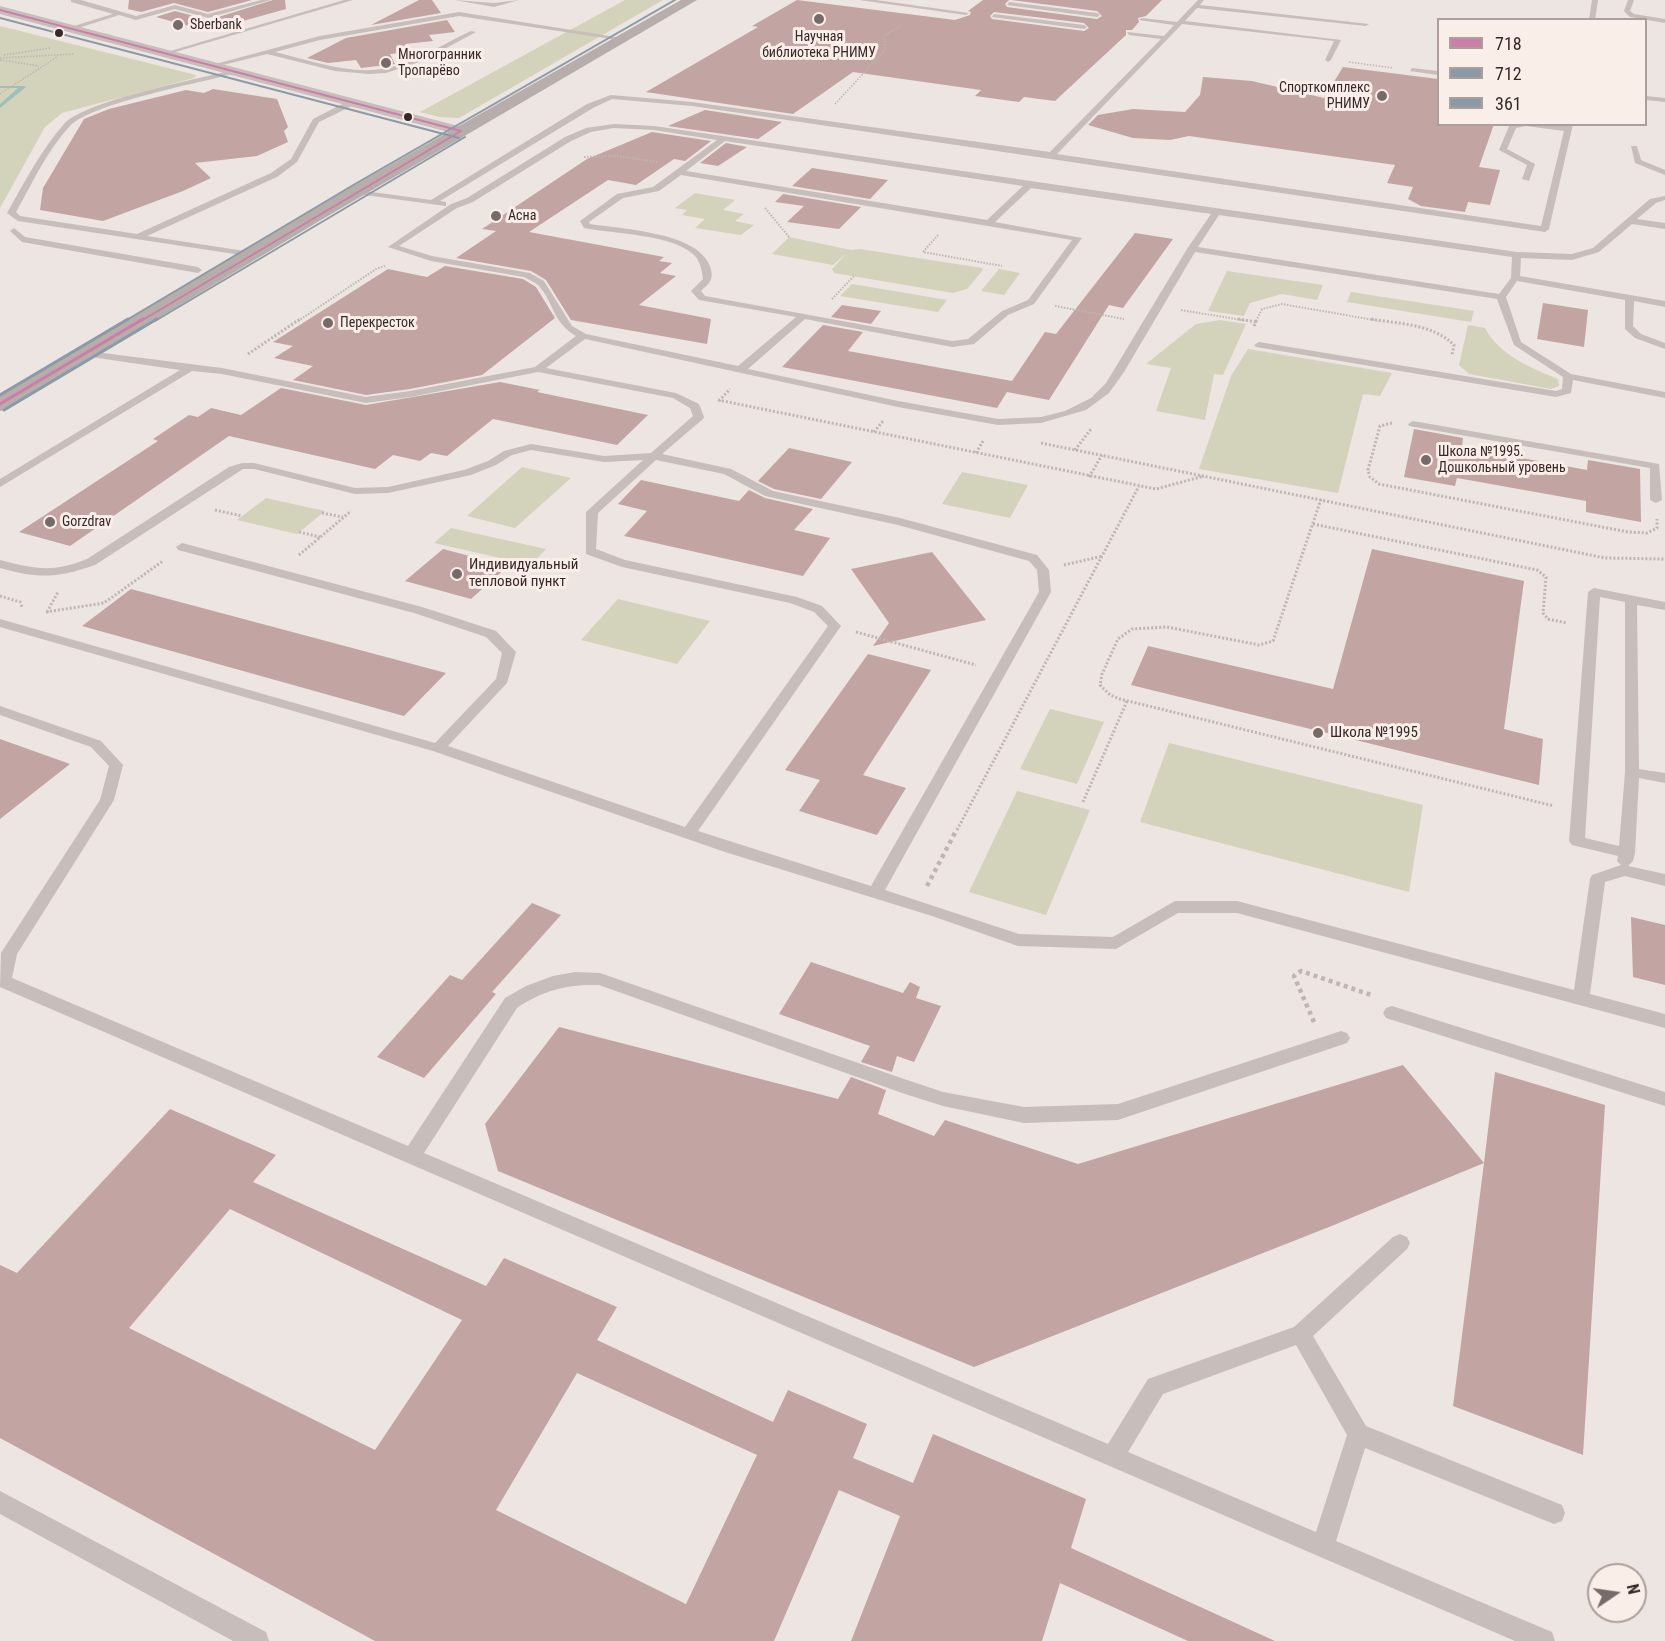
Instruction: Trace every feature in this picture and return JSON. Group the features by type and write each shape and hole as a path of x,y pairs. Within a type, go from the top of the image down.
{"main road":[{"path":"0,404 461,130 557,79 690,0"}],"street":[{"path":"0,10 461,130"}],"lane":[{"path":"78,0 73,1 136,18 175,7 208,16 268,0"},
{"path":"163,54 350,0"},
{"path":"457,0 494,5 516,0"},
{"path":"862,0 966,13"},
{"path":"905,5 913,0"},
{"path":"969,0 981,2"},
{"path":"1592,18 1595,0"},
{"path":"1631,0 1626,11 1632,16 1645,18"},
{"path":"1052,155 1198,3 1366,24"},
{"path":"1009,4 1097,15"},
{"path":"69,29 138,8"},
{"path":"210,66 320,38 459,14 625,39"},
{"path":"994,16 1084,27"},
{"path":"1647,18 1665,21"},
{"path":"1142,20 1338,40 1328,60"},
{"path":"263,51 359,73 381,72 400,68 472,32"},
{"path":"1129,33 1166,38"},
{"path":"1412,70 1437,73"},
{"path":"234,72 121,100 80,114 67,125 43,158 11,213 18,218 251,255"},
{"path":"433,202 600,101 611,97 825,121 1052,155 1059,158 1545,229 1569,127"},
{"path":"1647,98 1665,100"},
{"path":"138,237 274,175 294,160 316,121 353,102"},
{"path":"1218,211 1191,249 1106,391 1077,411 1043,421 998,422 898,404 582,336 566,323 541,283 527,275 413,254 392,247 454,206 470,200 568,139 589,130 614,126 654,128 1517,255 1572,257 1596,250 1653,201 1665,198"},
{"path":"1513,126 1503,150 1531,164 1526,179"},
{"path":"541,136 568,139"},
{"path":"680,172 1078,238 1031,302 1005,313 971,342 952,344 702,298 696,291 708,280 706,266 694,251 670,241 587,226 584,221 620,196 656,189 724,138"},
{"path":"1634,148 1638,161 1665,173"},
{"path":"990,222 1029,185"},
{"path":"357,192 454,206"},
{"path":"1631,221 1665,226"},
{"path":"14,231 22,239 198,270"},
{"path":"1191,249 1501,297"},
{"path":"1501,297 1515,278 1517,255"},
{"path":"1515,278 1629,300 1665,304"},
{"path":"1501,297 1517,343 1568,376 1665,395"},
{"path":"1629,300 1628,327 1638,336 1665,346"},
{"path":"746,370 803,316"},
{"path":"538,369 582,336"},
{"path":"1259,345 1556,394 1567,391 1568,376"},
{"path":"87,354 222,371 366,400 410,394 538,369 676,396 695,406 699,417 592,512 590,551 622,563 793,600 818,609 835,626 688,834"},
{"path":"0,484 190,368"},
{"path":"1413,424 1660,465 1656,500"},
{"path":"0,564 37,575 68,571 92,562 233,469 242,466 254,466 355,492 372,492 467,473 492,463 508,453 531,447 603,459 654,456 727,471 769,494 900,522 1033,558 1043,570 1045,592 875,892"},
{"path":"182,547 418,610 491,634 509,652 502,680 438,748"},
{"path":"1627,853 1577,842 1594,592 1665,606"},
{"path":"1624,870 1632,772 1631,600"},
{"path":"0,623 438,748 688,834 916,905 1018,940 1116,943 1175,907 1237,907 1665,1021"},
{"path":"0,710 96,744 116,765 107,800 9,953 3,981 1543,1641"},
{"path":"1632,772 1665,778"},
{"path":"1581,999 1598,879 1624,870 1665,880"},
{"path":"411,1157 511,1003 528,991 553,981 577,977 600,979 943,1099 1024,1115 1118,1112 1341,1038"},
{"path":"1392,1013 1665,1099"},
{"path":"1113,1457 1156,1386 1301,1334 1400,1243"},
{"path":"1301,1334 1358,1434 1554,1513"},
{"path":"1323,1547 1358,1434"},
{"path":"0,1502 256,1641"}],"path":[{"path":"839,101 885,50 884,36 894,29"},
{"path":"0,58 54,47"},
{"path":"0,58 78,54"},
{"path":"0,94 40,66 59,56"},
{"path":"0,58 40,66"},
{"path":"1328,60 1412,70"},
{"path":"536,158 617,156 688,166"},
{"path":"938,235 923,252 1002,266"},
{"path":"222,371 376,269 399,262 413,254"},
{"path":"814,318 854,276"},
{"path":"1031,302 1147,323"},
{"path":"1259,345 1249,341 1249,338 1262,309 1282,304 1434,330 1454,345 1447,377"},
{"path":"1207,314 1256,322"},
{"path":"697,411 720,401 746,370"},
{"path":"708,398 1156,489 1206,476"},
{"path":"1413,424 1388,423 1380,426 1368,470 1370,477 1379,484 1643,534 1657,528 1656,500"},
{"path":"1075,450 1094,424"},
{"path":"1031,441 1605,558 1665,559"},
{"path":"1089,477 1102,455"},
{"path":"916,905 1139,486"},
{"path":"299,532 321,537 372,492"},
{"path":"1321,500 1273,641 1259,645 1169,627 1151,625 1136,627 1120,635 1100,677 1100,686 1110,695 1128,701 1578,812"},
{"path":"322,513 344,517"},
{"path":"1313,524 1537,570 1546,577 1544,616 1592,628"},
{"path":"47,612 104,603 182,547"},
{"path":"1043,570 1102,556"},
{"path":"835,626 1000,672"},
{"path":"1083,802 1128,701"},
{"path":"1323,1044 1294,976 1301,971 1376,997"}],"green space":[{"path":"625,0 663,0 459,118 439,117 420,112"},
{"path":"0,26 196,75 194,78 62,113 45,127 0,208"},
{"path":"695,193 735,200 723,210 744,214 735,221 754,225 741,235 695,228 705,219 682,215 687,210 675,208"},
{"path":"789,237 851,250 860,249 982,268 983,270 967,289 953,293 834,273 832,269 847,253 833,265 772,254"},
{"path":"999,269 1020,273 1004,295 981,291"},
{"path":"1227,271 1323,285 1317,300 1282,294 1250,303 1244,316 1208,311"},
{"path":"852,284 947,300 938,312 840,296"},
{"path":"1351,292 1474,311 1471,322 1347,302"},
{"path":"1220,320 1246,324 1223,375 1214,374 1205,420 1156,411 1171,368 1146,364 1196,324"},
{"path":"1468,325 1485,328 1507,353 1558,379 1559,386 1551,389 1469,374 1459,365"},
{"path":"1248,349 1392,373 1380,396 1363,394 1338,493 1199,469 1231,376"},
{"path":"522,467 571,478 515,528 467,516"},
{"path":"962,472 1028,485 1010,518 942,504"},
{"path":"266,498 325,511 297,534 237,520"},
{"path":"451,528 546,549 531,565 434,543"},
{"path":"618,599 710,621 677,664 581,640"},
{"path":"1050,709 1104,722 1077,784 1020,769"},
{"path":"1169,743 1423,805 1409,892 1140,822"},
{"path":"1017,791 1090,810 1046,915 969,892"}],"building":[{"path":"129,0 252,0 208,12 174,3 141,12 128,9"},
{"path":"273,0 285,0 286,9 207,31 156,17 175,11 209,20"},
{"path":"419,0 432,0 441,13 371,25"},
{"path":"797,0 955,20 970,15 971,12 968,11 983,0 1009,0 1005,4 1007,7 1097,19 1102,16 1097,11 1011,0 1162,0 1146,16 1138,18 1139,22 1132,30 1126,30 1126,35 1055,101 1024,97 1019,102 975,96 981,90 853,72 793,114 646,92 758,27 752,26","holes":["994,12 1084,23 1089,28 1084,31 992,19 990,16"]},
{"path":"447,20 455,32 429,35 433,41 405,44 410,52 390,54 395,64 361,68 356,60 328,63 307,58 346,38"},
{"path":"1343,67 1437,79 1437,126 1493,126 1479,167 1500,170 1490,205 1468,202 1465,212 1421,206 1408,199 1413,187 1387,183 1395,165 1189,136 1170,140 1133,138 1088,125 1098,115 1133,109 1185,112 1200,95 1203,77 1252,81 1324,98"},
{"path":"213,89 277,99 288,127 284,131 288,142 257,156 195,163 211,178 103,221 40,210 43,188 84,119 109,109 186,90 204,93"},
{"path":"705,110 782,122 758,139 668,126"},
{"path":"652,132 711,141 685,161 674,159 636,185 608,180 529,232 664,257 659,261 672,263 660,273 676,276 639,305 711,319 707,344 571,320 546,280 531,271 456,258 496,231 482,229 587,159"},
{"path":"726,143 747,147 718,166 700,163"},
{"path":"812,168 888,180 870,199 792,186"},
{"path":"783,194 861,207 839,229 787,222 804,206 775,202"},
{"path":"1135,233 1173,239 1123,308 1109,305 1049,400 1007,392 997,408 782,367 823,325 863,332 848,351 1012,381 1045,332 1056,334"},
{"path":"445,266 523,279 536,287 555,318 482,375 410,389 366,395 293,380 313,366 274,358 293,346 273,342 388,269 427,277"},
{"path":"1543,303 1588,310 1584,347 1537,339"},
{"path":"842,305 881,311 871,324 831,317"},
{"path":"500,382 648,415 617,445 493,419 447,456 431,453 420,461 393,455 375,469 229,436 70,546 19,532 158,441 153,439 189,415 198,417 211,408 241,415 281,388 366,405"},
{"path":"1414,429 1463,438 1462,447 1587,470 1588,460 1640,469 1641,522 1586,512 1586,501 1457,478 1455,486 1404,477"},
{"path":"789,448 852,462 821,499 774,489 758,481"},
{"path":"641,480 739,501 749,490 765,498 813,509 794,530 830,538 803,576 624,536 647,511 618,504"},
{"name":"Индивидуальный тепловой пункт","path":"443,549 508,566 471,599 405,581"},
{"path":"1372,549 1524,581 1504,729 1543,739 1539,785 1131,685 1148,646 1333,689"},
{"path":"932,552 986,620 873,646 889,623 851,569"},
{"path":"131,589 446,673 404,716 82,626"},
{"path":"868,654 931,670 863,775 906,788 877,835 799,811 820,780 785,770"},
{"path":"0,739 70,764 0,819"},
{"path":"532,903 561,915 492,992 496,994 424,1078 377,1057 450,975 462,980"},
{"path":"1631,917 1665,925 1665,985 1633,977"},
{"path":"811,962 903,993 910,982 920,987 916,998 941,1006 914,1062 897,1056 892,1072 861,1062 870,1046 779,1014"},
{"path":"559,1027 838,1099 851,1077 886,1090 878,1114 934,1136 945,1120 1078,1164 1403,1065 1484,1163 1329,1227 974,1367 498,1171 485,1124"},
{"path":"1495,1072 1605,1105 1583,1455 1453,1406"},
{"path":"170,1109 276,1155 253,1182 486,1286 504,1258 617,1307 597,1340 773,1422 788,1390 867,1424 853,1458 913,1483 933,1434 1086,1499 1071,1548 1275,1641 1188,1641 1060,1583 1042,1641 851,1641 900,1516 839,1490 774,1641 375,1641 0,1438 0,1265 17,1273","holes":["230,1209 462,1320 375,1450 129,1328","577,1373 757,1455 686,1604 496,1510"]}],"waterway":[{"path":"0,87 22,87"},
{"path":"0,107 22,87"}],"transit line":[{"name":"361","path":"0,395 355,184 675,0"},
{"name":"718","path":"0,10 461,131"},
{"name":"712","path":"0,18 459,138"},
{"name":"718","path":"0,404 461,131"},
{"name":"712","path":"4,410 465,137"}],"place":[{"name":"Научная библиотека РНИМУ","path":"819,19"},
{"name":"Sberbank","path":"178,25"},
{"name":"Многогранник Тропарёво","path":"386,63"},
{"name":"Спорткомплекс РНИМУ","path":"1382,96"},
{"name":"Асна","path":"496,216"},
{"name":"Перекресток","path":"328,323"},
{"name":"Школа №1995. Дошкольный уровень","path":"1426,460"},
{"name":"Gorzdrav","path":"50,522"},
{"name":"Индивидуальный тепловой пункт","path":"457,574"},
{"name":"Школа №1995","path":"1318,733"}]}
